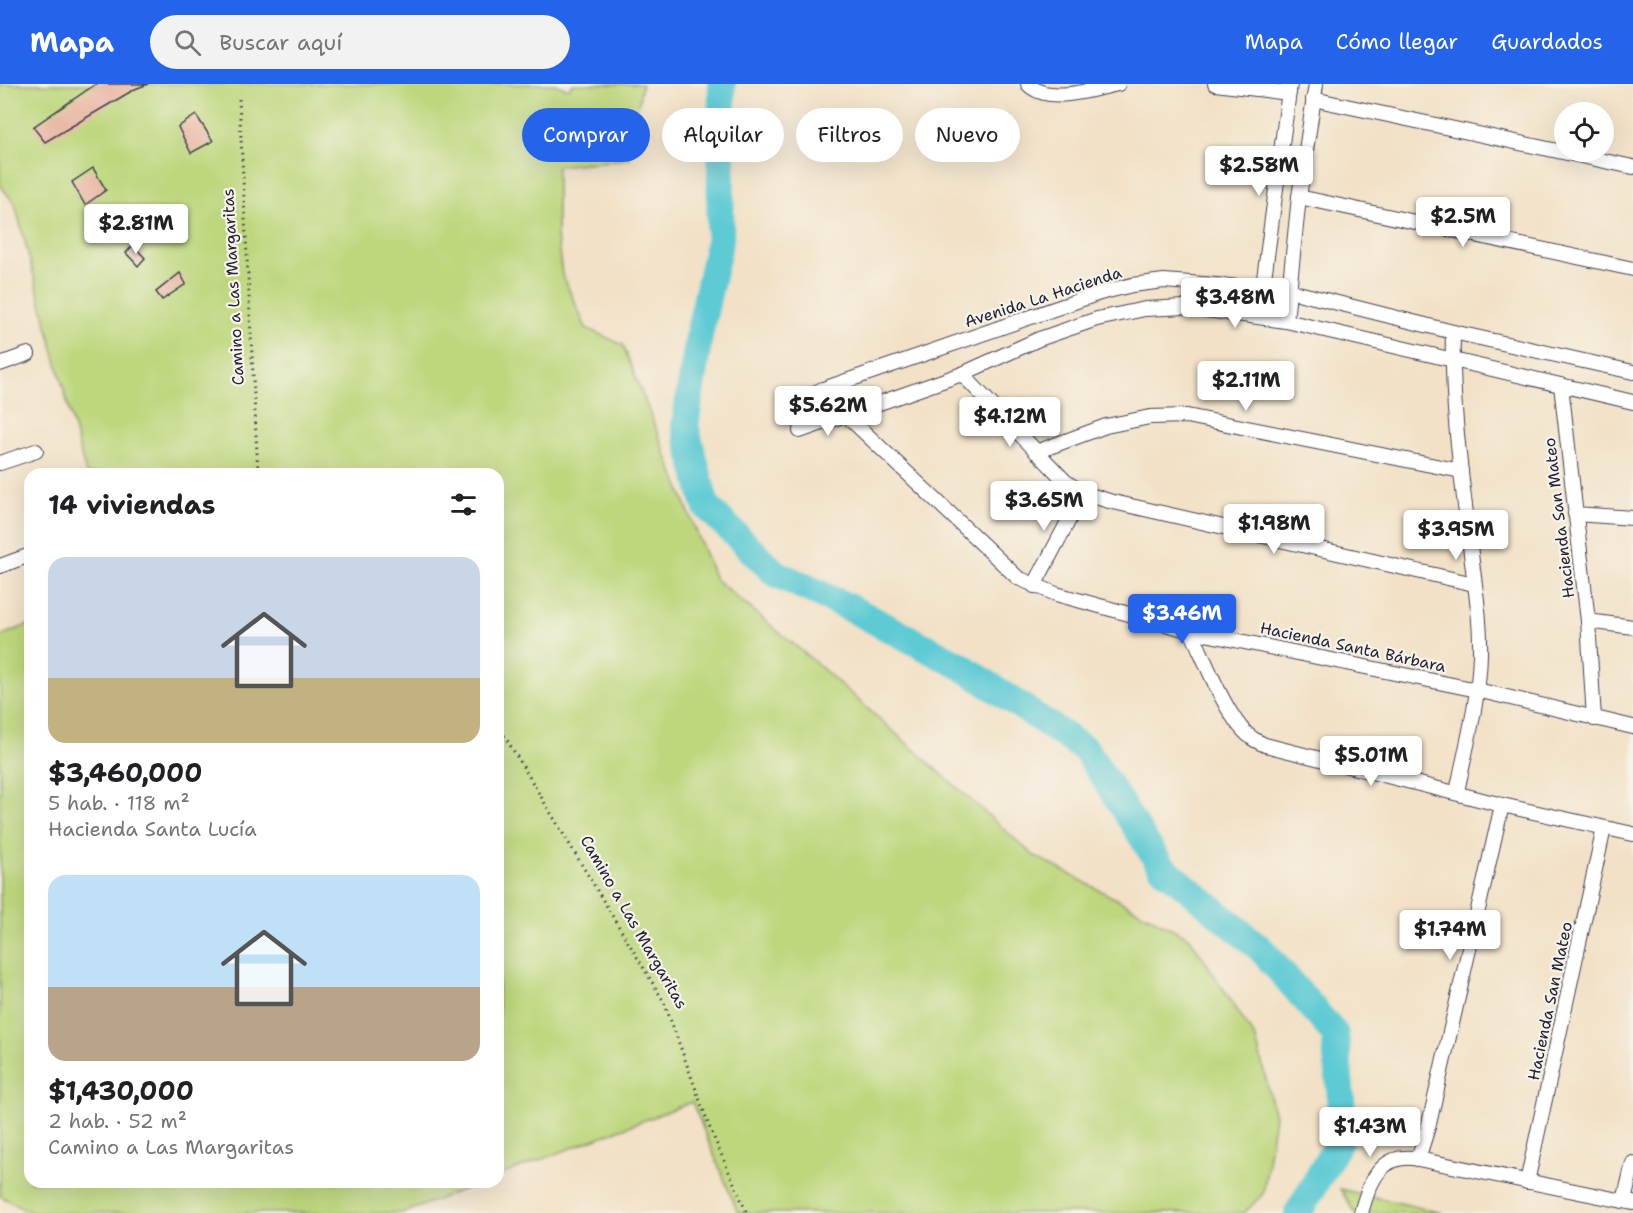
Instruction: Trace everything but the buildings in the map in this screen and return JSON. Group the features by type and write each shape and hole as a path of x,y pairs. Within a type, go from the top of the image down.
{"street":[{"path":"1028,84 1042,94 1061,94 1118,84"},
{"path":"1215,84 1289,88 1259,316"},
{"path":"1286,321 1299,197 1316,84"},
{"path":"1313,99 1633,167"},
{"path":"1299,197 1633,269"},
{"name":"Avenida La Hacienda","path":"788,404 823,389 1100,293 1132,285 1164,281 1290,291 1452,332 1633,372"},
{"path":"800,431 962,374 1039,339 1097,319 1145,309 1185,307 1286,321 1633,402"},
{"path":"1452,332 1461,471 1480,632 1477,690 1456,792"},
{"path":"0,364 28,354"},
{"path":"962,374 1066,482 1083,494 1474,585"},
{"name":"Hacienda San Mateo","path":"1561,385 1588,621 1594,719"},
{"name":"Hacienda Santa Bárbara","path":"823,389 845,414 1018,578 1034,586 1191,631 1477,690 1633,727"},
{"path":"1036,452 1106,426 1150,417 1187,416 1461,471"},
{"path":"0,463 36,451"},
{"path":"1034,586 1083,494"},
{"path":"1575,514 1633,518"},
{"path":"0,566 24,557"},
{"path":"1588,621 1633,627"},
{"path":"1191,631 1226,705 1241,728 1252,738 1265,745 1502,805 1633,834"},
{"path":"1418,1159 1429,1124 1502,805"},
{"name":"Hacienda San Mateo","path":"1527,1182 1604,828"},
{"path":"1361,1213 1377,1172 1394,1158 1407,1156 1629,1202 1633,1163"}],"path":[{"name":"Camino a Las Margaritas","path":"239,99 258,468"},
{"name":"Camino a Las Margaritas","path":"504,735 664,1002 711,1131 747,1213"}],"green space":[{"path":"0,84 555,84 568,89 573,84 642,84 638,108 522,108 522,162 598,162 557,166 557,236 562,274 586,328 623,345 715,579 815,662 1033,855 1190,938 1256,1039 1275,1116 1263,1194 1244,1213 738,1213 692,1102 504,1174 504,468 84,468 15,204 0,185"},
{"path":"24,626 24,1188 468,1188 403,1213 32,1213 0,1196 0,636"},
{"path":"1340,1189 1442,1213 1355,1213"}],"waterway":[{"path":"722,84 720,239 700,330 685,426 706,506 775,573 852,609 961,666 1086,750 1161,866 1262,950 1335,1034 1344,1133 1298,1213"}]}
